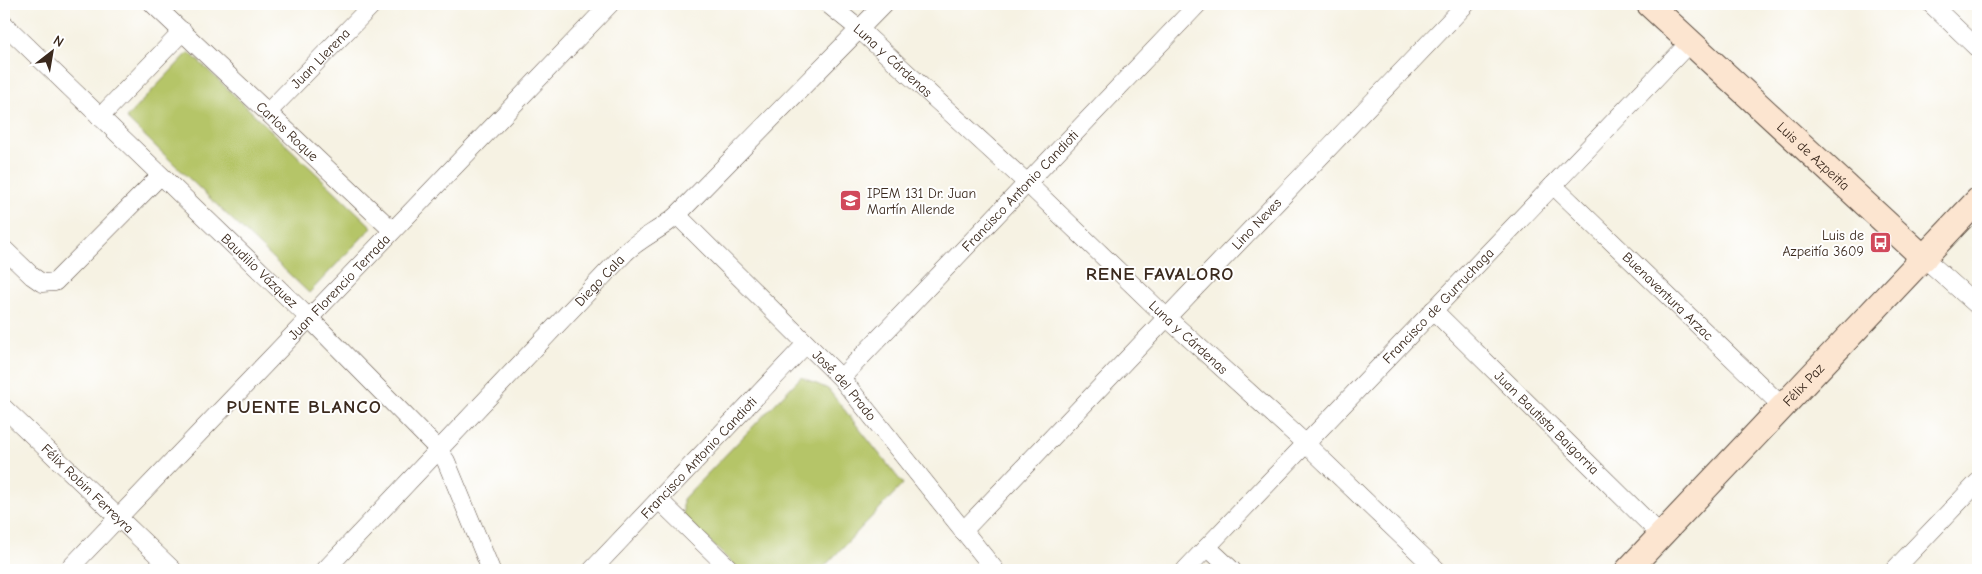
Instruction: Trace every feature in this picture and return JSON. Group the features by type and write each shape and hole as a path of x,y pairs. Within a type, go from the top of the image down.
{"main road":[{"name":"Luis de Azpeitía","path":"1649,4 1924,258"},
{"name":"Félix Paz","path":"1628,570 1978,200"}],"street":[{"name":"Carlos Roque","path":"154,4 392,230"},
{"name":"Juan Llerena","path":"268,112 373,4"},
{"name":"Juan Florencio Terrada","path":"68,570 119,519 308,318 610,4"},
{"name":"Luna y Cárdenas","path":"828,4 859,29 1026,182 1166,317 1306,444 1437,570"},
{"name":"Diego Cala","path":"325,570 624,253 668,224 884,4"},
{"name":"Francisco Antonio Candioti","path":"841,378 1026,182 1198,4"},
{"name":"Lino Neves","path":"963,531 1466,4"},
{"path":"1931,4 1978,49"},
{"name":"Baudilio Vázquez","path":"4,24 308,318 438,449 446,461 491,570"},
{"path":"100,117 183,31"},
{"name":"Francisco de Gurruchaga","path":"1185,570 1691,41"},
{"path":"4,249 32,276 42,282 55,282 160,176"},
{"name":"Buenaventura Arzac","path":"1553,185 1782,407"},
{"name":"José del Prado","path":"677,215 841,378 995,570"},
{"name":"Luis de Azpeitía","path":"1924,258 1978,306"},
{"name":"Juan Bautista Baigorria","path":"1433,310 1662,535"},
{"name":"Francisco Antonio Candioti","path":"592,570 806,344"},
{"name":"Félix Robin Ferreyra","path":"4,408 173,570"},
{"path":"1894,570 1978,482"},
{"path":"659,500 731,570"},
{"path":"1207,547 1232,570"}],"green space":[{"path":"189,52 372,227 309,293 126,118"},
{"path":"801,377 828,389 903,484 821,570 739,570 683,515 683,499"}],"place":[{"name":"IPEM 131 Dr. Juan Martín Allende","path":"851,201"},
{"name":"Luis de Azpeitía 3609","path":"1880,243"}],"district":[{"name":"RENE FAVALORO","path":"1160,274"},
{"name":"PUENTE BLANCO","path":"304,407"}]}
